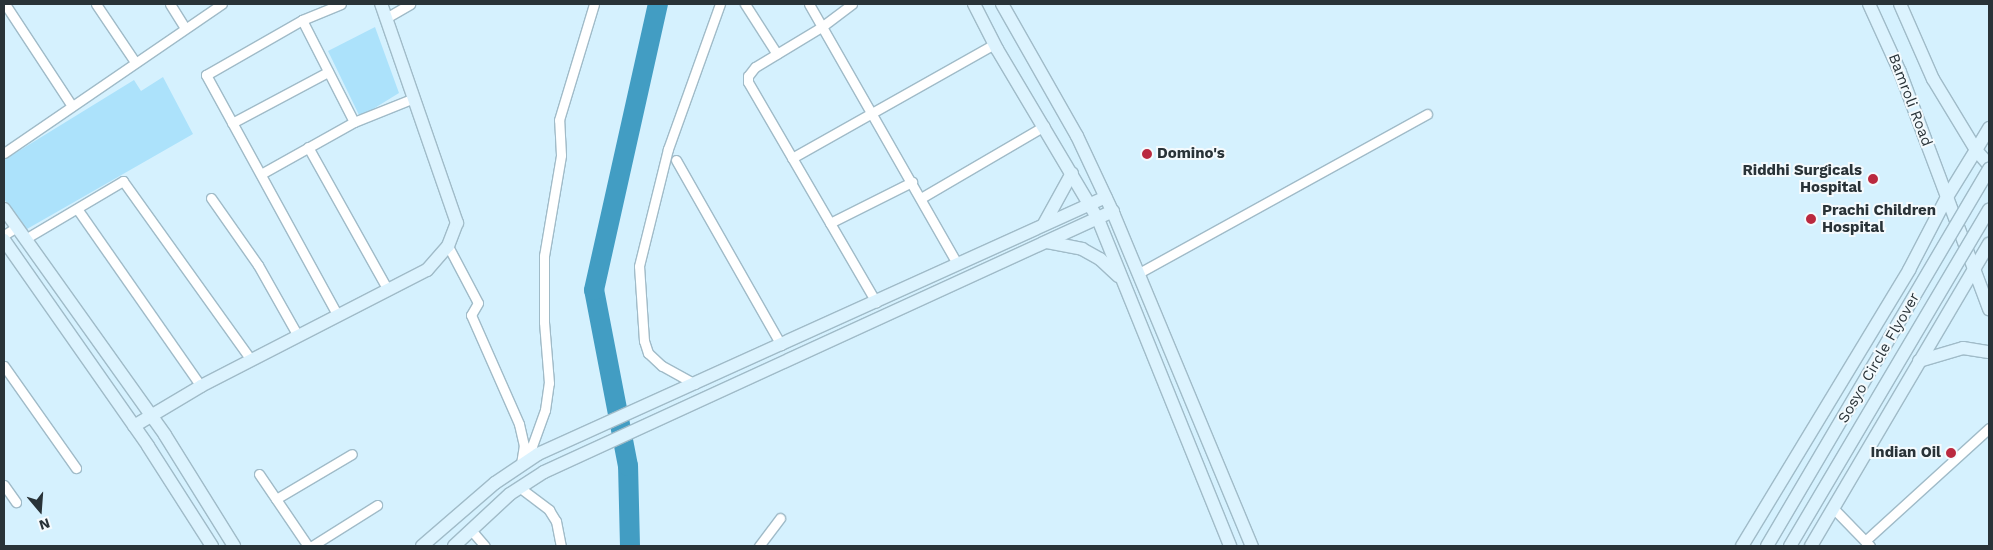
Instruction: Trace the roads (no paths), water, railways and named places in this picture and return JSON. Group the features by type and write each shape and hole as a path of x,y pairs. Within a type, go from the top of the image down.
{"street":[{"path":"96,4 134,62"},
{"path":"170,4 185,28"},
{"path":"4,153 134,62 222,4"},
{"path":"338,316 206,75 302,20 341,4"},
{"path":"134,426 150,414 201,386 427,270 448,246 457,223 381,4"},
{"path":"386,18 410,4"},
{"path":"528,459 545,410 549,383 544,322 544,256 561,155 559,120 594,4"},
{"path":"695,384 662,366 648,353 640,303 639,266 668,149 720,4"},
{"path":"745,4 777,54"},
{"path":"809,4 957,263"},
{"path":"852,4 823,26 750,71 748,82 876,302"},
{"path":"974,4 994,44 1098,219 1230,546"},
{"path":"1002,4 1077,136 1113,211 1252,546"},
{"name":"Bamroli Road","path":"1870,4 1900,72 1972,270 1989,309"},
{"path":"1900,4 1933,79 1976,150 1989,167"},
{"path":"6,10 72,106"},
{"path":"302,20 354,122"},
{"path":"792,158 994,44"},
{"path":"232,123 328,72"},
{"path":"261,174 354,122 414,98"},
{"path":"1139,273 1427,114"},
{"path":"921,198 1044,126"},
{"path":"1742,546 1894,296 1947,197 1989,128"},
{"path":"308,147 388,290"},
{"path":"676,160 781,345"},
{"name":"Sosyo Circle Flyover","path":"1768,546 1989,167"},
{"path":"1044,224 1072,173"},
{"path":"25,239 78,210 123,181 251,360"},
{"path":"830,223 912,182"},
{"path":"422,546 528,459 1106,197"},
{"path":"211,198 258,265 298,336"},
{"path":"4,209 150,414 234,546"},
{"path":"78,210 201,386"},
{"name":"Sosyo Circle Flyover","path":"1790,546 1989,210"},
{"path":"454,546 519,487 544,472 1113,211"},
{"path":"4,235 16,227"},
{"path":"4,240 134,426 212,546"},
{"path":"1047,242 1069,245 1090,253 1122,280"},
{"path":"1811,546 1918,361 1989,244"},
{"path":"448,246 478,303 472,315 519,424 528,459"},
{"path":"1918,361 1963,348 1989,352"},
{"path":"4,366 76,468"},
{"path":"1833,508 1867,544 1989,428"},
{"path":"276,499 352,454"},
{"path":"259,474 308,546"},
{"path":"4,485 16,502"},
{"path":"519,487 549,510 556,520 561,546"},
{"path":"312,546 377,505"},
{"path":"759,546 780,518"},
{"path":"470,530 485,546"}],"waterway":[{"path":"630,546 628,466 594,290 658,4"}],"place":[{"name":"Domino's","path":"1147,154"},
{"name":"Riddhi Surgicals Hospital","path":"1873,179"},
{"name":"Prachi Children Hospital","path":"1811,219"},
{"name":"Indian Oil","path":"1951,453"}]}
